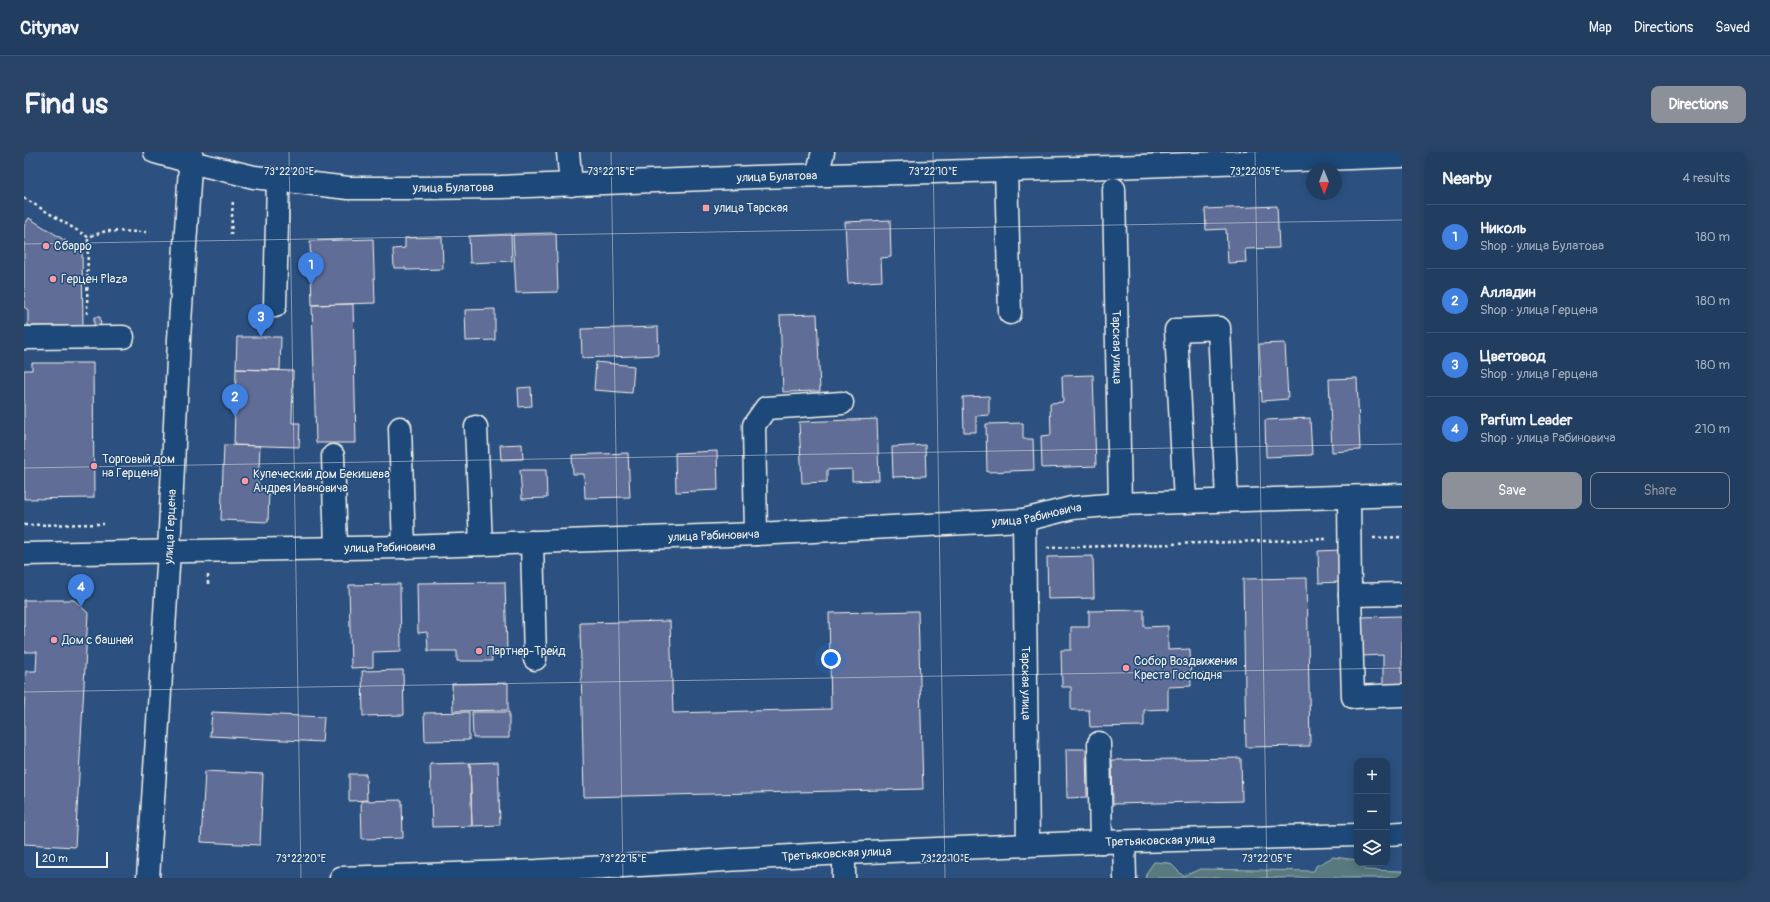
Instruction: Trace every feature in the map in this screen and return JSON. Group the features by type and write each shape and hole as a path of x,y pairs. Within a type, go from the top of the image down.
{"street":[{"name":"улица Булатова","path":"155,152 191,157 254,178 348,188 570,185 817,175 1006,170 1219,158 1402,156"},
{"path":"568,152 570,185"},
{"path":"817,175 823,152"},
{"name":"улица Герцена","path":"148,878 169,551 179,339 191,157"},
{"path":"1006,170 1010,314"},
{"path":"274,306 278,181"},
{"name":"Тарская улица","path":"1114,190 1120,504"},
{"path":"1184,502 1176,330 1219,328 1227,500"},
{"path":"24,338 123,337"},
{"path":"756,534 754,425 766,408 842,403"},
{"path":"476,427 481,544"},
{"path":"400,428 404,547"},
{"path":"334,456 336,547"},
{"name":"улица Рабиновича","path":"24,554 336,547 404,547 756,534 1024,520 1072,508 1120,504 1402,495"},
{"path":"1348,497 1353,697 1402,696"},
{"name":"Тарская улица","path":"1024,520 1028,845"},
{"path":"532,542 534,659"},
{"path":"1350,595 1402,594"},
{"path":"1099,743 1101,842"},
{"path":"1390,834 1402,833"},
{"name":"Третьяковская улица","path":"341,878 537,875 844,853 1101,842 1354,835"},
{"path":"1124,842 1125,878"},
{"path":"844,853 844,878"}],"path":[{"path":"24,198 88,237 106,231 146,232"},
{"path":"231,235 233,199"},
{"path":"87,314 88,237"},
{"path":"24,525 104,524"},
{"path":"1045,548 1213,541 1402,537"},
{"path":"208,584 209,570"}],"green space":[{"path":"1333,857 1354,860 1354,866 1362,866 1365,870 1402,871 1402,878 1145,878 1154,862 1170,863 1183,876 1201,869 1314,871 1316,866"}],"building":[{"path":"1277,206 1279,248 1245,249 1246,262 1228,263 1226,229 1206,230 1205,209"},
{"name":"Герцен Plaza","path":"29,218 82,251 83,326 28,326 28,310 24,307 24,226"},
{"path":"890,220 891,257 881,258 882,281 848,283 845,222"},
{"path":"556,233 558,292 516,293 513,234"},
{"path":"511,234 512,261 470,263 469,236"},
{"path":"442,237 443,269 406,270 406,268 394,268 393,249 405,248 405,238"},
{"path":"373,239 375,303 312,305 310,241"},
{"path":"353,304 356,443 316,443 312,305"},
{"path":"495,309 495,340 466,341 465,310"},
{"path":"817,314 820,391 783,392 780,315"},
{"path":"94,317 100,317 101,327 94,326"},
{"path":"658,327 659,355 582,358 581,329"},
{"path":"237,337 281,337 280,370 236,369"},
{"path":"1285,343 1288,399 1262,401 1259,344"},
{"path":"596,362 634,366 632,393 594,390"},
{"path":"32,363 93,363 94,498 24,499 24,370 32,370"},
{"path":"236,369 293,371 292,423 300,423 299,447 234,445"},
{"path":"1093,375 1096,466 1042,468 1041,436 1051,435 1050,403 1063,402 1062,376"},
{"path":"1357,378 1360,450 1332,452 1329,379"},
{"path":"531,387 532,406 519,407 518,388"},
{"path":"989,396 989,415 976,416 976,432 964,432 963,397"},
{"path":"1310,418 1312,455 1266,457 1265,420"},
{"path":"877,419 879,480 852,481 852,469 827,470 827,482 802,483 799,422"},
{"path":"1023,423 1023,439 1033,439 1034,470 987,472 986,424"},
{"path":"522,444 523,459 501,460 500,445"},
{"path":"224,445 260,446 258,487 269,487 268,522 221,520"},
{"path":"925,445 926,476 893,477 892,447"},
{"path":"717,451 718,490 676,492 675,453"},
{"path":"628,453 630,497 585,498 584,474 573,474 572,455"},
{"path":"520,470 546,470 547,498 522,499"},
{"path":"1341,550 1341,582 1319,583 1318,551"},
{"path":"1093,556 1094,598 1048,599 1047,557"},
{"path":"1307,578 1310,746 1246,747 1243,579"},
{"path":"505,582 507,650 491,650 492,661 457,661 457,651 428,651 427,632 418,633 417,583"},
{"path":"400,584 401,651 373,652 373,667 351,668 349,585"},
{"path":"24,600 74,600 88,613 75,847 24,844 24,712 26,671 36,671 37,652 24,652"},
{"name":"Собор Воздвижения Креста Господня","path":"1144,610 1144,627 1168,626 1168,650 1190,649 1191,686 1168,687 1168,709 1144,710 1144,726 1090,727 1089,710 1071,710 1071,687 1062,687 1061,650 1071,650 1071,627 1089,627 1089,611"},
{"path":"918,611 923,789 584,797 580,623 670,621 673,713 831,709 829,613"},
{"path":"1402,616 1402,684 1383,685 1383,655 1362,656 1361,617"},
{"path":"403,670 404,715 363,716 362,671"},
{"path":"508,683 508,710 453,711 452,684"},
{"path":"212,712 324,717 322,742 210,736"},
{"path":"469,712 469,740 425,741 424,713"},
{"path":"472,712 509,712 509,738 473,738"},
{"path":"1066,749 1086,749 1087,797 1067,798"},
{"path":"1241,758 1242,801 1113,804 1112,760"},
{"path":"498,762 500,825 472,826 470,763"},
{"path":"470,763 472,826 432,827 430,764"},
{"path":"205,771 263,774 260,845 201,842"},
{"path":"349,774 366,774 367,800 349,801"},
{"path":"402,800 403,838 362,839 361,801"}],"place":[{"name":"улица Тарская","path":"706,208"},
{"name":"Сбарро","path":"46,246"},
{"name":"Герцен Plaza","path":"53,279"},
{"name":"Николь","path":"311,285"},
{"name":"Цветовод","path":"261,337"},
{"name":"Алладин","path":"235,417"},
{"name":"Торговый дом на Герцена","path":"94,466"},
{"name":"Купеческий дом Бекишева Андрея Ивановича","path":"245,481"},
{"name":"Parfum Leader","path":"81,607"},
{"name":"Дом с башней","path":"54,640"},
{"name":"Партнер-Трейд","path":"479,651"},
{"name":"Собор Воздвижения Креста Господня","path":"1126,668"}]}
